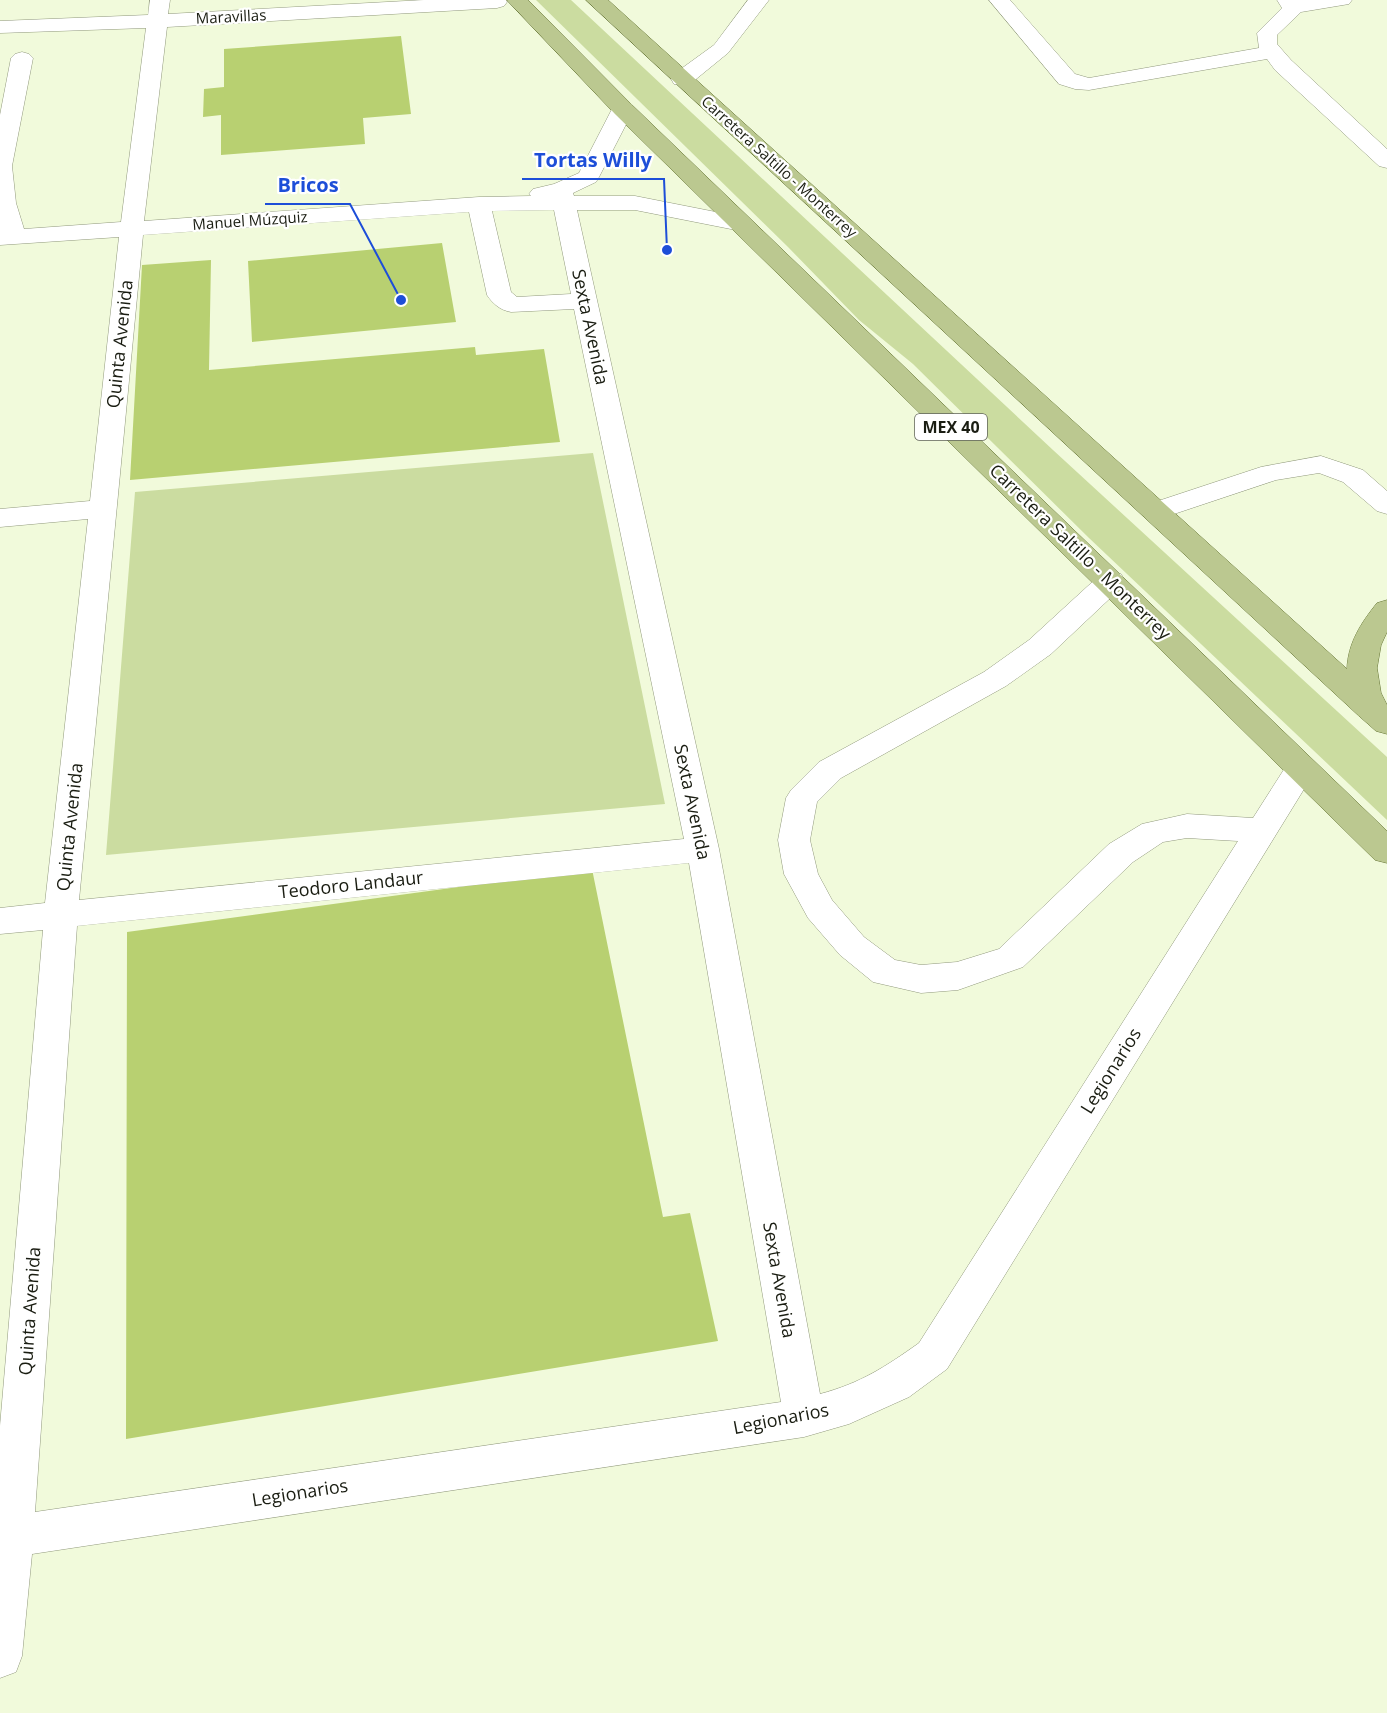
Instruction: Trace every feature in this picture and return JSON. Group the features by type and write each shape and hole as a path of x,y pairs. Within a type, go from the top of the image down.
{"main road":[{"name":"Carretera Saltillo - Monterrey","path":"596,0 1379,716"},
{"name":"Carretera Saltillo - Monterrey","path":"508,3 623,109 1387,851"},
{"path":"1379,716 1361,670 1365,646 1373,627 1387,610"}],"street":[{"path":"682,79 721,49 759,0"},
{"path":"999,0 1067,79 1075,83 1089,84 1273,52"},
{"path":"1342,0 1290,3 1267,33 1267,45 1283,65 1387,161"},
{"name":"Maravillas","path":"0,27 160,11 508,3"},
{"name":"Quinta Avenida","path":"0,1656 6,1537 61,915 133,230 160,11"},
{"path":"7,237 0,166 8,88 22,58"},
{"name":"Manuel Múzquiz","path":"562,197 588,177 623,109"},
{"name":"Manuel Múzquiz","path":"7,237 133,230 562,197 635,203 741,224"},
{"name":"Sexta Avenida","path":"562,197 703,849 804,1418"},
{"path":"490,203 498,295 511,305 585,301"},
{"path":"1156,511 1271,473 1321,464 1353,476 1387,505"},
{"path":"0,518 103,509"},
{"path":"1111,581 1040,647 1022,660 970,693 830,770 802,798 795,840 801,874 820,909 852,946 885,972 921,979 958,976 1011,957 1122,853 1154,832 1187,826 1262,830"},
{"name":"Legionarios","path":"6,1537 804,1418 849,1405 895,1384 933,1356 1301,768"},
{"name":"Teodoro Landaur","path":"0,921 703,849"}],"green space":[{"path":"536,0 571,0 1053,450 1387,757 1387,820 1089,538 913,364 859,320 788,247"},
{"path":"593,453 665,804 106,855 135,492"}],"building":[{"path":"401,36 411,114 363,118 365,144 221,155 221,115 203,117 204,89 224,87 224,49"},
{"path":"442,243 456,322 252,342 248,261"},
{"path":"211,260 209,370 475,347 476,355 544,349 560,442 130,480 142,265"},
{"path":"592,869 663,1217 690,1213 718,1341 126,1439 127,932"}],"place":[{"name":"Tortas Willy","path":"667,250"},
{"name":"Bricos","path":"401,300"}]}
